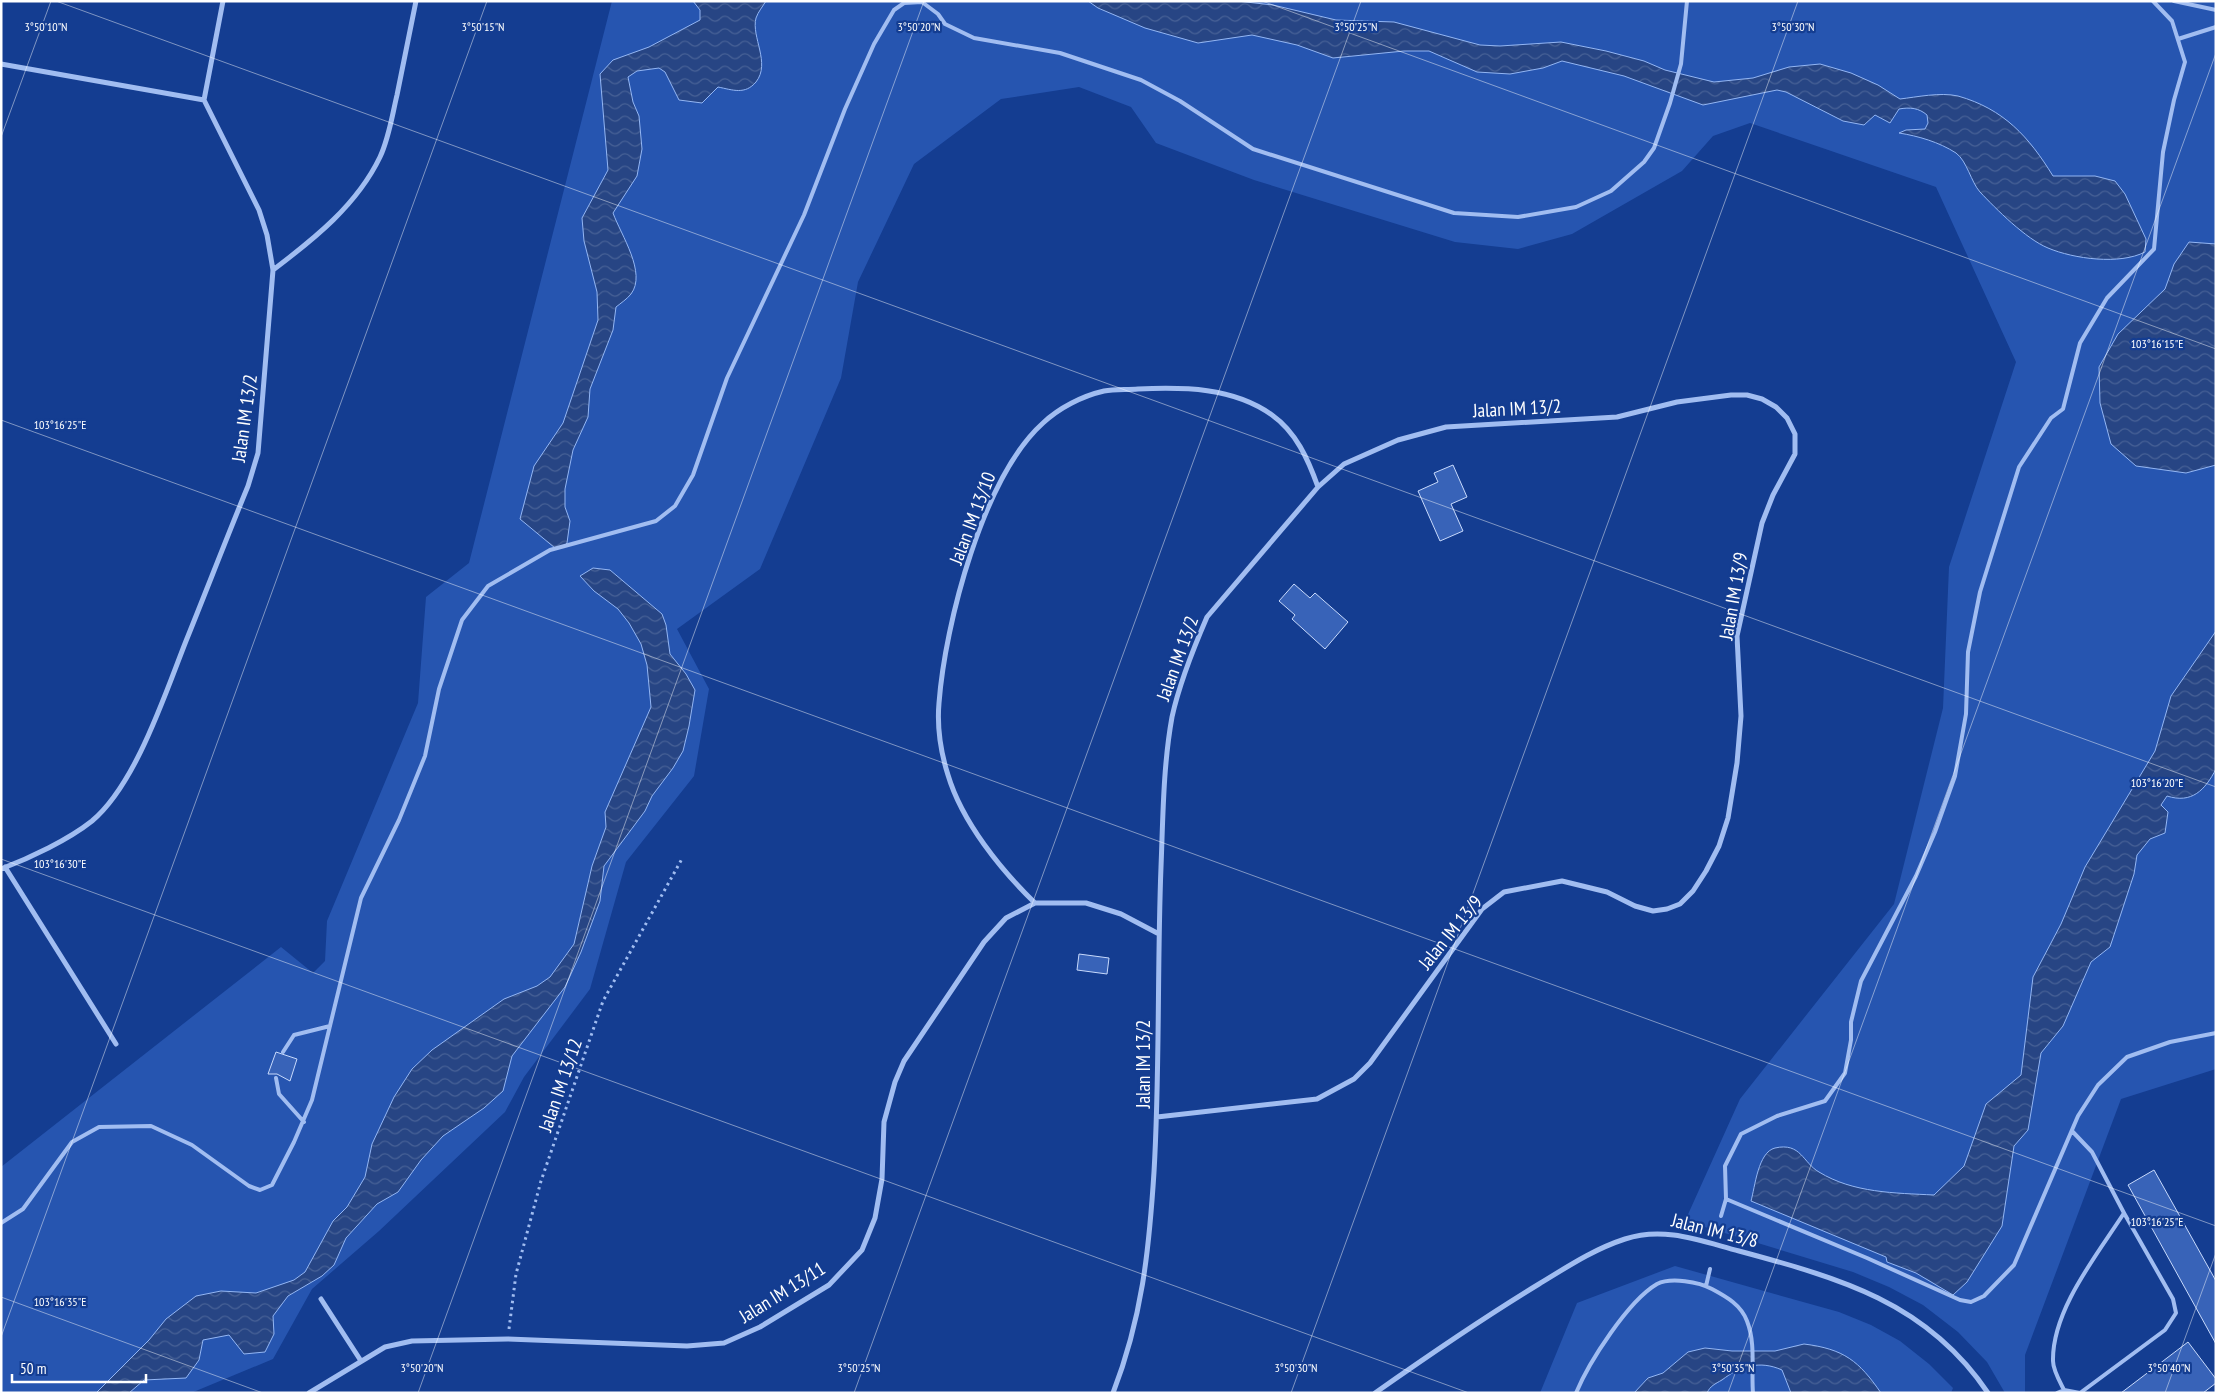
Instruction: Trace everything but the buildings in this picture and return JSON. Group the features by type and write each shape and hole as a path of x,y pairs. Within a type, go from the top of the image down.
{"street":[{"path":"1,64 204,100 223,1"},
{"path":"273,270 312,240 334,219 356,195 380,158 389,133 416,1"},
{"name":"Jalan IM 13/2","path":"3,868 60,840 92,821 115,796 136,760 165,694 248,486 258,453 273,270 267,235 259,210 204,100"},
{"name":"Jalan IM 13/10","path":"1035,903 1010,878 972,824 948,776 941,746 939,704 947,642 978,533 1001,477 1043,423 1074,401 1104,391 1170,388 1212,391 1235,396 1272,415 1288,431 1306,455 1318,486"},
{"name":"Jalan IM 13/2","path":"1113,1393 1141,1303 1148,1261 1157,1117 1158,934 1166,759 1173,716 1207,616 1318,486 1344,464 1398,440 1446,427 1617,417 1677,402 1731,395 1747,395 1776,407 1787,418 1795,434 1795,454 1773,495"},
{"name":"Jalan IM 13/9","path":"1157,1117 1317,1099 1354,1079 1370,1063 1482,909 1504,892 1562,881 1607,892 1635,906 1653,911 1680,904 1706,871 1719,846 1728,818 1737,763 1741,716 1737,636 1762,523 1773,495"},
{"path":"3,868 116,1044"},
{"name":"Jalan IM 13/11","path":"309,1393 385,1347 412,1341 508,1339 641,1346 687,1346 724,1343 760,1328 829,1285 862,1250 875,1218 882,1179 884,1122 895,1082 904,1061 984,942 1006,918 1035,903 1086,904 1121,914 1158,934"},
{"name":"Jalan IM 13/8","path":"1376,1393 1470,1327 1589,1253 1624,1239 1660,1232 1688,1237 1765,1258 1859,1287 1914,1319 1947,1344 1974,1372 1988,1393"},
{"path":"321,1300 360,1361"}],"lane":[{"path":"1,1223 23,1209 72,1142 99,1127 152,1126 192,1145 249,1186 260,1190 272,1185 304,1122 312,1100 360,898 399,820 425,756 439,690 462,620 488,586 550,550 656,521 675,506 693,475 727,378 804,215 863,68 874,44 894,10 904,3 922,2 938,14 945,24 974,38 1060,53 1141,80 1180,101 1253,150 1454,213 1518,217 1576,208 1611,191 1644,162 1654,148 1681,64 1687,1"},
{"path":"1721,1216 1726,1198 1725,1166 1741,1134 1777,1116 1825,1101 1845,1073 1851,1040 1851,1022 1861,981 1916,876 1935,832 1955,776 1966,714 1968,652 1980,592 2020,467 2051,418 2063,409 2080,343 2107,298 2154,249 2163,152 2174,100 2186,62 2172,21 2152,1"},
{"path":"2174,1 2216,10"},
{"path":"2178,39 2216,27"},
{"path":"283,1052 294,1035 330,1026"},
{"path":"1726,1198 1960,1300 1971,1302 1984,1296 2014,1265 2078,1116 2098,1085 2128,1057 2170,1042 2216,1032"},
{"path":"276,1078 279,1094 304,1122"},
{"path":"2057,1393 2064,1390 2080,1393 2165,1330 2176,1313 2173,1299 2124,1214 2092,1152 2072,1131"},
{"path":"2064,1390 2053,1364 2056,1332 2081,1278 2124,1214"},
{"path":"1706,1286 1710,1269"},
{"path":"1576,1393 1608,1338 1636,1301 1658,1283 1690,1281 1706,1286 1740,1308 1752,1342 1753,1393"}],"path":[{"name":"Jalan IM 13/12","path":"508,1339 516,1274 538,1190 603,1001 683,857"}],"shaded area":[{"path":"612,1 2216,1 2216,1069 2121,1099 2025,1355 2025,1393 2005,1393 1987,1362 1958,1332 1923,1305 1889,1287 1853,1272 1685,1221 1740,1099 1894,904 1943,708 1949,567 2016,362 1936,187 1750,123 1713,136 1682,171 1572,234 1518,249 1455,242 1254,180 1156,143 1131,107 1079,87 1001,99 914,164 858,282 841,378 760,569 677,629 709,689 694,776 626,862 590,989 524,1077 505,1112 379,1231 312,1289 273,1359 191,1393 1,1393 1,1167 281,947 313,973 325,961 327,921 418,703 426,597 469,563"},
{"path":"1675,1266 1839,1312 1871,1325 1900,1341 1929,1364 1953,1388 1951,1393 1540,1393 1577,1303"}],"water":[{"path":"693,1 766,1 756,18 755,25 762,67 760,75 756,82 748,89 734,90 718,87 702,103 679,100 665,72 659,68 637,71 628,77 633,102 639,116 642,149 637,176 613,213 631,254 636,276 635,285 631,294 616,307 613,330 590,389 588,417 573,450 565,489 565,507 570,521 567,543 563,547 555,548 520,519 534,466 563,423 598,320 597,292 584,241 582,218 608,170 600,74 613,60 649,47 700,20 700,10"},
{"path":"1088,1 1237,1 1273,5 1336,20 1394,22 1480,45 1500,46 1561,42 1606,51 1644,61 1665,70 1714,82 1753,78 1789,67 1820,64 1851,73 1878,85 1900,99 1936,95 1958,96 1989,108 2014,126 2035,149 2053,176 2095,176 2115,181 2125,194 2146,239 2145,252 2123,258 2097,259 2059,252 2039,244 2012,223 1980,192 1963,161 1956,153 1928,140 1899,133 1906,130 1925,129 1928,123 1927,115 1914,109 1899,109 1890,123 1875,115 1864,125 1843,121 1786,92 1777,90 1703,105 1624,76 1562,61 1543,68 1510,74 1477,72 1429,51 1404,51 1333,58 1297,45 1252,35 1198,43 1145,28 1098,8"},
{"path":"2189,242 2216,244 2216,465 2186,473 2136,466 2111,444 2100,403 2099,367 2118,334 2165,289 2174,264"},
{"path":"593,568 610,570 662,614 666,625 670,654 686,674 695,690 689,726 683,751 673,768 652,796 645,811 604,866 600,901 581,952 565,987 512,1056 503,1091 484,1108 443,1136 421,1160 398,1192 377,1204 346,1238 334,1265 322,1276 288,1296 273,1316 274,1334 265,1352 244,1354 229,1335 203,1340 199,1360 186,1378 144,1380 129,1393 96,1393 149,1340 166,1319 196,1296 221,1291 256,1293 294,1280 305,1272 333,1221 347,1207 365,1177 372,1144 394,1097 412,1069 432,1050 504,999 537,986 550,977 574,944 592,866 606,827 605,812 651,707 647,665 641,644 629,623 618,609 594,591 580,576"},
{"path":"2216,631 2216,769 2202,789 2191,797 2176,798 2167,796 2161,805 2168,812 2165,833 2150,839 2137,855 2134,874 2110,947 2091,962 2063,1026 2041,1053 2028,1130 2014,1146 2002,1226 1967,1282 1953,1295 1916,1273 1887,1262 1886,1257 1751,1201 1761,1163 1769,1151 1775,1148 1791,1148 1801,1154 1819,1172 1832,1179 1875,1191 1934,1195 1964,1166 1986,1104 2021,1075 2033,977 2061,924 2085,867 2155,751 2171,696"},
{"path":"1804,1344 1830,1349 1849,1358 1858,1365 1881,1393 1791,1393 1782,1370 1766,1365 1758,1365 1736,1371 1713,1385 1707,1393 1634,1393 1648,1378 1663,1373 1688,1352 1705,1348 1732,1351 1775,1351"}]}
